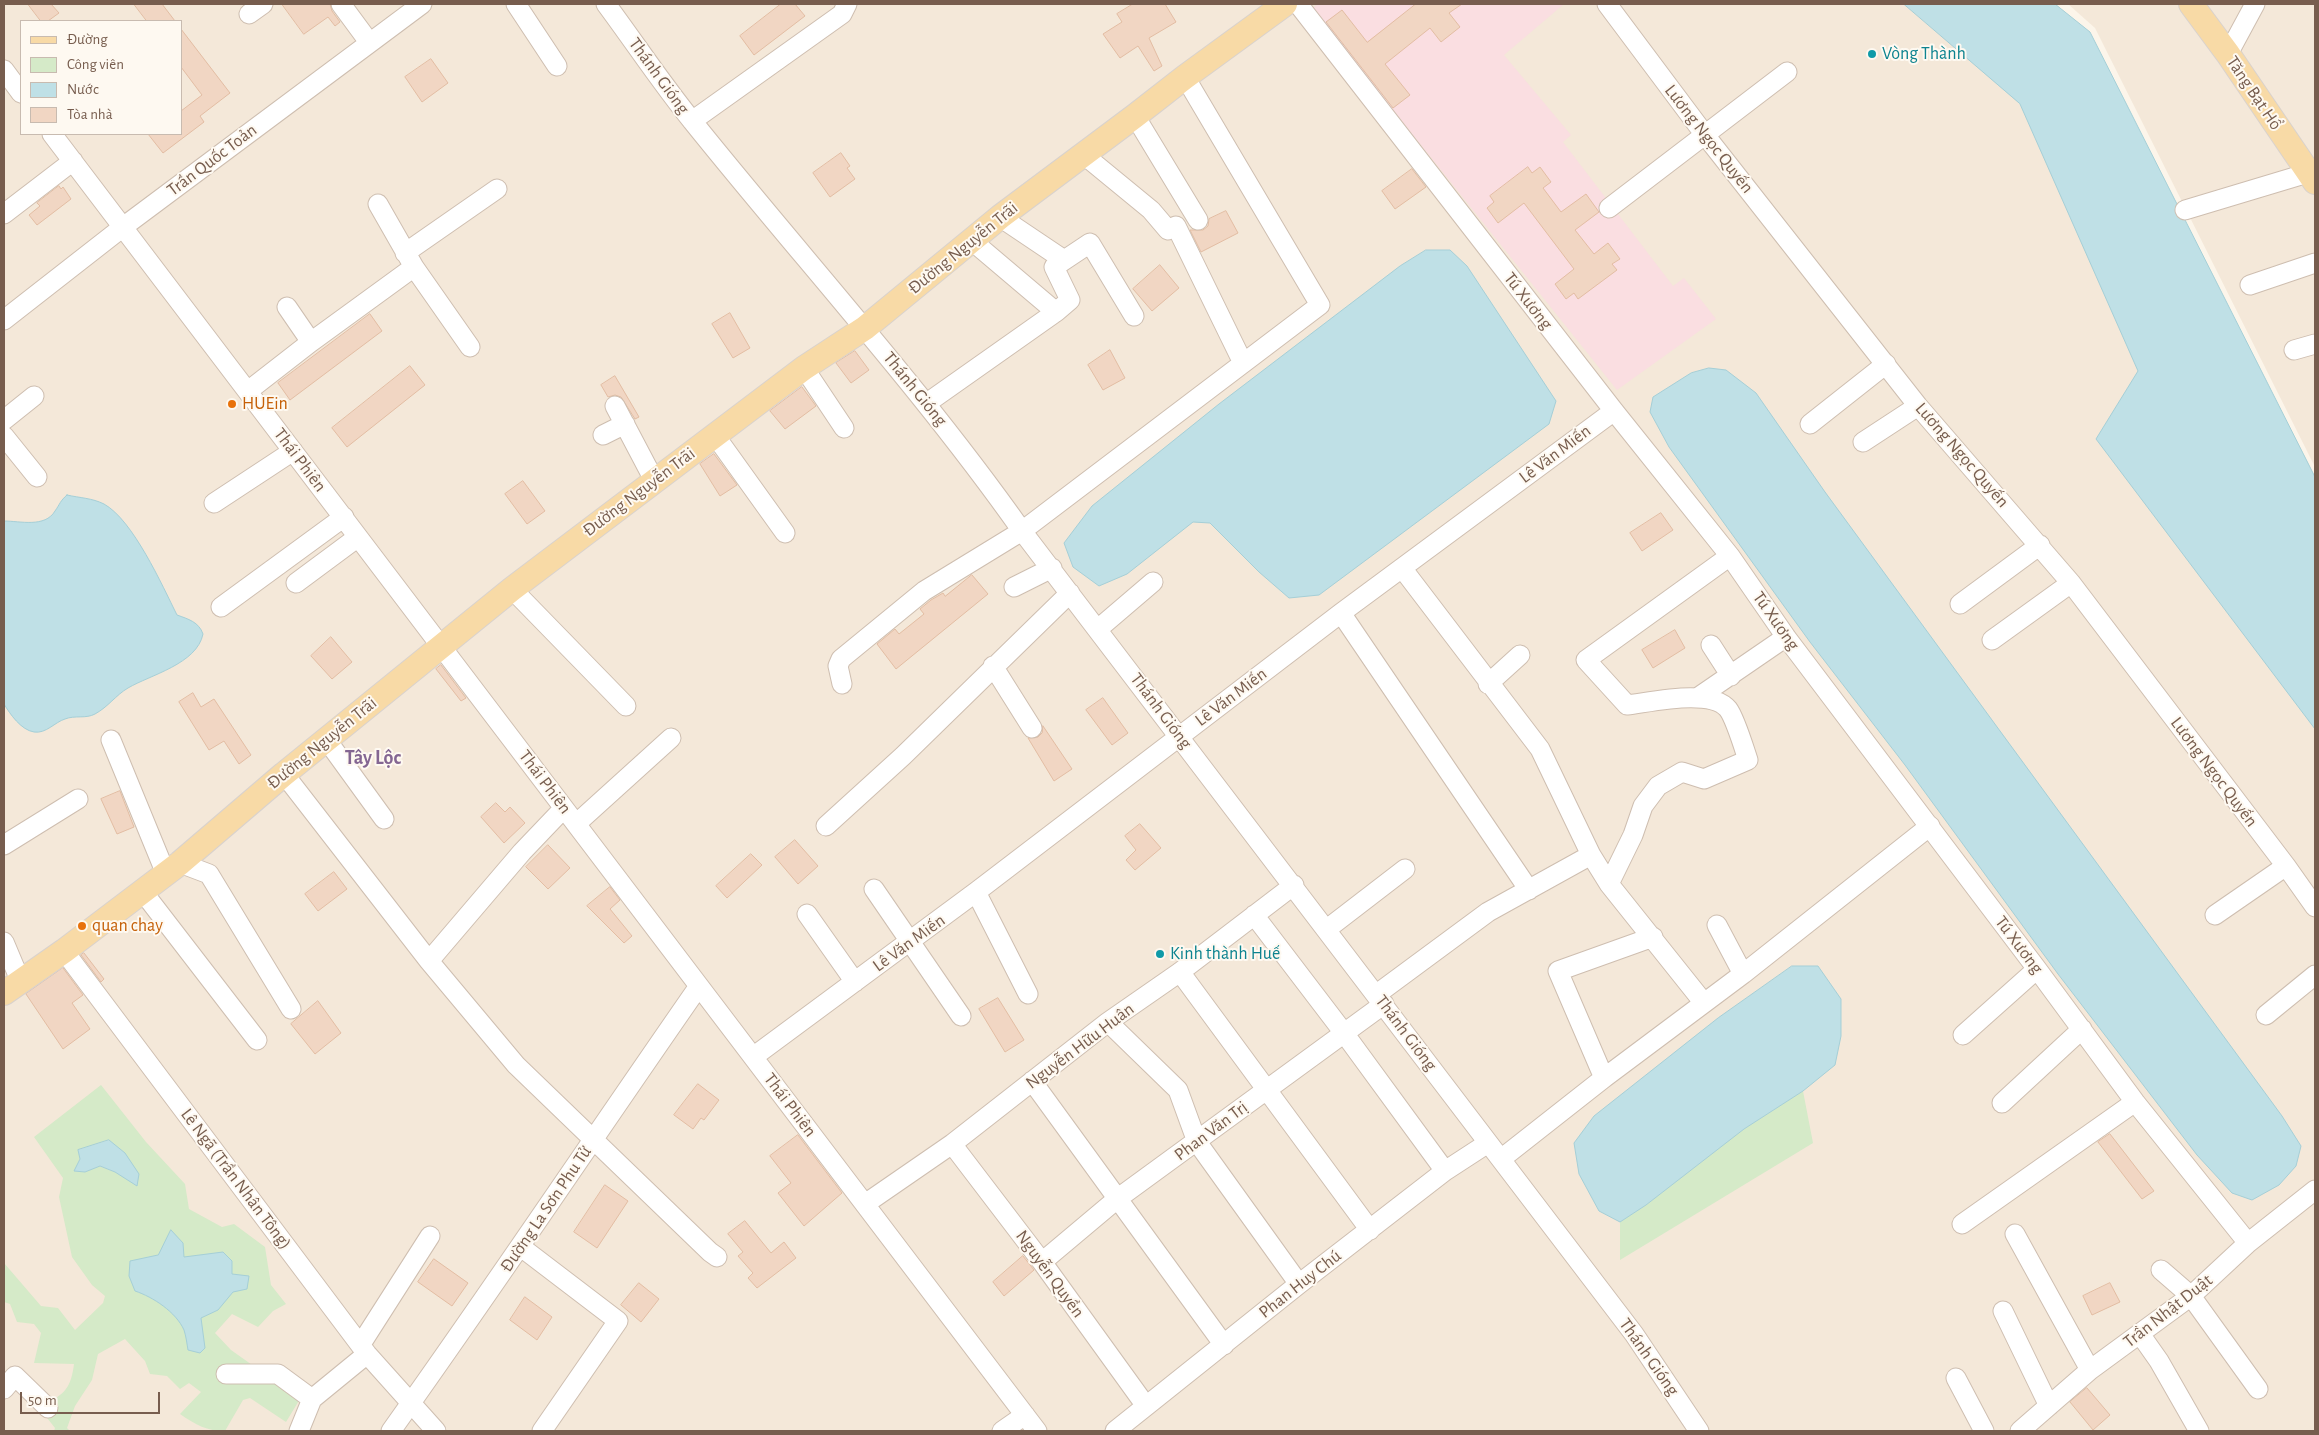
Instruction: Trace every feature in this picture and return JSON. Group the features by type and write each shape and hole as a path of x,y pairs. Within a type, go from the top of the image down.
{"main road":[{"name":"Đường Nguyễn Trãi","path":"12,986 64,951 144,892 326,739 512,589 714,434 804,368 865,328 1000,217 1084,155 1184,77 1285,4"},
{"name":"Tăng Bạt Hổ","path":"2191,4 2228,54 2312,178"}],"street":[{"path":"341,4 369,42"},
{"name":"Trần Quốc Toản","path":"4,320 123,227 422,4"},
{"path":"516,4 558,66"},
{"name":"Thánh Gióng","path":"606,4 692,121 927,403 975,464 1022,531 1327,928 1634,1334 1700,1431"},
{"path":"692,121 842,14 847,4"},
{"name":"Tú Xương","path":"1298,4 1614,411 1730,556 1786,637 2038,969 2135,1102 2248,1243"},
{"name":"Lương Ngọc Quyến","path":"1607,4 1704,135 1918,406 2071,583 2286,866 2315,908"},
{"path":"2228,54 2255,4"},
{"path":"1609,208 1787,72"},
{"path":"842,684 838,666 841,659 924,591 1022,531 1320,305 1184,77"},
{"path":"1135,116 1198,220"},
{"name":"Thái Phiên","path":"53,135 1037,1431"},
{"path":"1084,155 1151,210 1168,230 1176,226 1243,363"},
{"path":"4,214 73,161"},
{"path":"2185,210 2312,178"},
{"path":"248,392 497,189"},
{"path":"378,204 410,260 470,347"},
{"path":"1000,217 1064,260"},
{"path":"971,240 1056,312"},
{"path":"927,403 1056,312 1070,300 1054,267 1090,243 1134,316"},
{"path":"2250,285 2315,263"},
{"path":"287,307 311,342"},
{"path":"2294,350 2315,344"},
{"path":"1810,424 1886,364"},
{"path":"804,368 844,428"},
{"path":"4,420 34,396"},
{"path":"615,406 654,480"},
{"path":"1863,442 1918,406"},
{"name":"Lê Văn Miến","path":"753,1057 911,942 1341,613 1614,411"},
{"path":"604,435 625,424"},
{"path":"714,434 785,533"},
{"path":"4,436 37,477"},
{"path":"214,503 293,451"},
{"path":"221,607 344,517"},
{"path":"296,583 358,537"},
{"path":"1960,604 2040,545"},
{"path":"1609,884 1633,835 1643,806 1658,786 1682,772 1704,779 1748,760 1729,710 1717,700 1697,698 1627,705 1586,660 1730,556"},
{"path":"1014,587 1052,568"},
{"path":"1402,568 1488,684 1540,750 1591,855 1609,884 1704,1003"},
{"path":"1098,629 1153,582"},
{"path":"1992,640 2071,583"},
{"path":"512,589 626,706"},
{"path":"826,826 903,756 993,666 1070,593"},
{"path":"1341,613 1529,890"},
{"path":"1697,698 1786,637"},
{"path":"1711,645 1731,676"},
{"path":"1488,684 1520,655"},
{"path":"993,666 1032,728"},
{"path":"576,824 671,738"},
{"path":"326,739 384,819"},
{"path":"110,740 173,868 209,874 291,1009"},
{"path":"284,774 429,961 516,1065 710,1252 717,1256"},
{"path":"4,845 78,799"},
{"path":"429,961 522,852 564,808"},
{"path":"1501,1159 1604,1078 1743,974 1930,826"},
{"name":"Phan Văn Trị","path":"1042,1262 1117,1200 1344,1033 1380,999 1488,912 1591,855"},
{"path":"2214,914 2286,866"},
{"path":"1327,928 1405,869"},
{"name":"Nguyễn Hữu Huân","path":"865,1204 952,1144 1108,1022 1180,972 1294,885"},
{"path":"874,889 961,1016"},
{"path":"144,892 257,1040"},
{"path":"976,892 1028,994"},
{"path":"807,914 855,982"},
{"path":"1254,915 1344,1033 1445,1171"},
{"path":"1717,925 1743,974"},
{"path":"1604,1078 1558,971 1653,938"},
{"path":"4,942 12,986"},
{"name":"Lê Ngã (Trần Nhân Tông)","path":"64,951 364,1349 436,1431"},
{"path":"1962,1035 2038,969"},
{"path":"1180,972 1370,1230"},
{"path":"2266,1015 2315,975"},
{"name":"Đường La Sơn Phu Tử","path":"391,1431 521,1247 592,1138 699,986"},
{"path":"1108,1022 1178,1090 1197,1142 1299,1284"},
{"path":"2002,1103 2082,1029"},
{"path":"1032,1081 1224,1345"},
{"path":"1962,1224 2135,1102"},
{"name":"Phan Huy Chú","path":"1115,1431 1299,1284 1445,1171 1488,1142"},
{"name":"Nguyễn Quyền","path":"952,1144 1042,1262 1146,1406"},
{"name":"Trần Nhật Duật","path":"2020,1431 2090,1370 2191,1296 2248,1243 2315,1190"},
{"path":"2015,1234 2090,1370"},
{"path":"299,1431 312,1399 364,1349 430,1236"},
{"path":"521,1247 618,1322 542,1431"},
{"path":"2161,1270 2191,1296 2258,1389"},
{"path":"2003,1311 2049,1406"},
{"path":"2140,1334 2159,1361 2199,1431"},
{"path":"226,1374 278,1374 312,1399"},
{"path":"4,1390 15,1376 48,1408"},
{"path":"1956,1378 1984,1431"},
{"path":"1002,1431 1025,1415"}],"shaded area":[{"name":"Kinh thành Huế","path":"4,4 2055,4 2090,32 2315,477 2315,1431 4,1431"},
{"path":"1318,4 1564,4 1504,55 1571,135 1563,142 1673,286 1684,278 1716,319 1617,390 1324,24 1310,10"},
{"path":"2068,4 2315,4 2315,467 2095,28"}],"green space":[{"path":"101,1085 146,1142 185,1184 189,1209 222,1227 234,1224 265,1247 271,1285 286,1304 273,1311 258,1327 232,1314 215,1333 231,1350 300,1399 286,1422 250,1398 243,1400 225,1431 207,1429 197,1424 180,1414 201,1392 189,1383 180,1389 167,1376 150,1374 145,1361 125,1339 98,1354 92,1380 75,1406 67,1428 70,1431 54,1431 55,1428 44,1414 44,1404 57,1397 66,1389 71,1379 74,1364 34,1363 41,1333 34,1324 17,1322 10,1304 4,1302 4,1263 41,1306 58,1308 75,1330 103,1303 105,1296 92,1285 72,1257 59,1197 63,1178 34,1137","holes":["109,1140 137,1185 115,1172 99,1166 85,1172 75,1171 80,1158 78,1150"]},
{"path":"1803,1091 1813,1143 1620,1260 1620,1222 1646,1205 1744,1129"}],"water":[{"path":"1904,4 2055,4 2090,32 2315,477 2315,729 2096,439 2138,371 2020,104"},
{"path":"1426,250 1450,250 1467,266 1556,401 1549,424 1319,595 1289,598 1259,572 1210,523 1193,522 1127,574 1099,586 1073,567 1064,543 1092,506 1219,404 1400,266"},
{"path":"1709,368 1726,370 1756,393 1825,492 2282,1116 2301,1146 2296,1166 2279,1185 2252,1200 2232,1193 2197,1155 2058,974 1905,765 1810,642 1669,447 1650,412 1653,397 1691,373"},
{"path":"67,495 99,502 115,512 126,524 146,554 177,615 196,624 203,634 199,644 192,653 182,661 128,688 95,714 69,718 46,730 34,732 20,725 4,704 4,521 39,522 45,520 51,516"},
{"path":"1792,966 1818,966 1841,999 1841,1036 1835,1065 1803,1091 1744,1129 1646,1205 1620,1222 1599,1211 1579,1174 1574,1143 1594,1116 1718,1018"},
{"path":"109,1140 125,1153 139,1174 137,1186 115,1172 100,1166 85,1172 74,1171 80,1159 78,1150"},
{"path":"171,1230 183,1243 184,1257 223,1252 232,1261 232,1274 249,1276 247,1289 233,1292 218,1310 201,1318 205,1348 200,1353 188,1350 184,1330 176,1317 156,1301 135,1291 129,1276 130,1261 158,1255"}],"building":[{"path":"28,4 51,4 59,13 49,20 40,20"},
{"path":"134,4 162,4 174,20 146,20"},
{"path":"282,4 330,4 332,11 340,22 335,26 328,17 304,34"},
{"path":"781,4 795,4 805,16 754,55 740,36"},
{"path":"1133,4 1165,4 1176,22 1149,38 1162,66 1154,71 1138,46 1120,58 1103,34 1122,22 1117,14"},
{"path":"1416,4 1462,4 1449,13 1460,27 1441,42 1430,28 1385,64 1410,95 1393,108 1326,22 1342,10 1367,42"},
{"path":"182,30 230,93 200,116 204,122 163,153 149,135 182,135 182,110 202,95 182,68"},
{"path":"431,59 448,83 422,102 405,77"},
{"path":"841,153 850,166 847,168 855,179 830,197 813,173"},
{"path":"1528,167 1532,173 1540,167 1551,182 1543,188 1561,212 1586,194 1599,212 1575,230 1594,254 1608,243 1620,259 1612,264 1617,270 1578,299 1574,293 1566,299 1555,284 1574,269 1524,203 1498,223 1487,208 1494,202 1490,196"},
{"path":"1412,169 1426,187 1395,209 1382,191"},
{"path":"59,186 61,189 63,187 71,199 37,225 29,215 40,206 37,203"},
{"path":"1226,211 1238,233 1201,252 1190,230 1203,230 1208,226 1209,219"},
{"path":"1160,265 1179,288 1152,311 1133,289"},
{"path":"730,313 750,348 733,358 712,324"},
{"path":"370,314 382,331 290,400 278,383"},
{"path":"1110,350 1125,378 1103,390 1088,365"},
{"path":"855,351 869,370 851,383 836,363"},
{"path":"410,366 425,385 347,447 332,428"},
{"path":"615,376 639,417 635,419 621,397 615,395 608,397 601,385"},
{"path":"802,387 816,406 785,429 770,411"},
{"path":"714,454 737,485 720,496 700,464"},
{"path":"523,481 545,511 527,524 505,494"},
{"path":"1661,513 1673,530 1642,551 1630,533"},
{"path":"972,575 988,594 896,669 877,644 895,629 899,634 924,614 920,609 931,600 943,593 945,596"},
{"path":"1675,630 1685,648 1653,668 1642,650"},
{"path":"331,637 352,662 332,679 311,656"},
{"path":"441,665 466,698 461,701 436,669"},
{"path":"193,693 201,707 214,699 251,755 239,764 224,741 209,750 179,702"},
{"path":"1103,698 1128,733 1112,745 1086,710"},
{"path":"1043,726 1072,769 1054,781 1028,738 1038,737 1042,733"},
{"path":"120,791 134,827 117,834 101,799"},
{"path":"496,803 505,812 510,807 525,823 504,843 481,817"},
{"path":"1140,824 1161,848 1135,870 1126,860 1136,850 1125,836"},
{"path":"795,840 818,866 798,884 775,857"},
{"path":"548,845 570,868 548,889 526,867"},
{"path":"751,854 762,865 727,898 716,886"},
{"path":"334,872 347,889 318,911 305,894"},
{"path":"610,887 620,900 610,909 632,936 624,943 587,906"},
{"path":"84,953 104,979 101,982 81,955"},
{"path":"63,968 83,995 72,1003 90,1029 63,1049 26,994"},
{"path":"998,998 1024,1040 1005,1052 979,1009"},
{"path":"318,1001 341,1033 315,1054 291,1024"},
{"path":"698,1084 719,1100 704,1120 701,1118 693,1129 674,1115"},
{"path":"2110,1134 2154,1191 2142,1199 2098,1142"},
{"path":"798,1135 842,1193 804,1226 778,1193 791,1183 770,1156"},
{"path":"605,1185 628,1201 597,1248 574,1232"},
{"path":"745,1221 771,1253 784,1242 796,1258 757,1288 748,1278 753,1273 738,1256 743,1252 728,1234"},
{"path":"1023,1256 1034,1270 1004,1296 993,1282"},
{"path":"434,1259 468,1283 452,1306 418,1282"},
{"path":"639,1283 659,1299 641,1322 621,1305"},
{"path":"2110,1283 2120,1302 2092,1315 2083,1296"},
{"path":"525,1297 552,1317 537,1340 510,1320"},
{"path":"2087,1388 2110,1415 2093,1430 2070,1402"}],"place":[{"name":"Vòng Thành","path":"1872,54"},
{"name":"HUEin","path":"232,404"},
{"name":"quan chay","path":"82,926"},
{"name":"Kinh thành Huế","path":"1160,954"}],"district":[{"name":"Tây Lộc","path":"373,758"}]}
